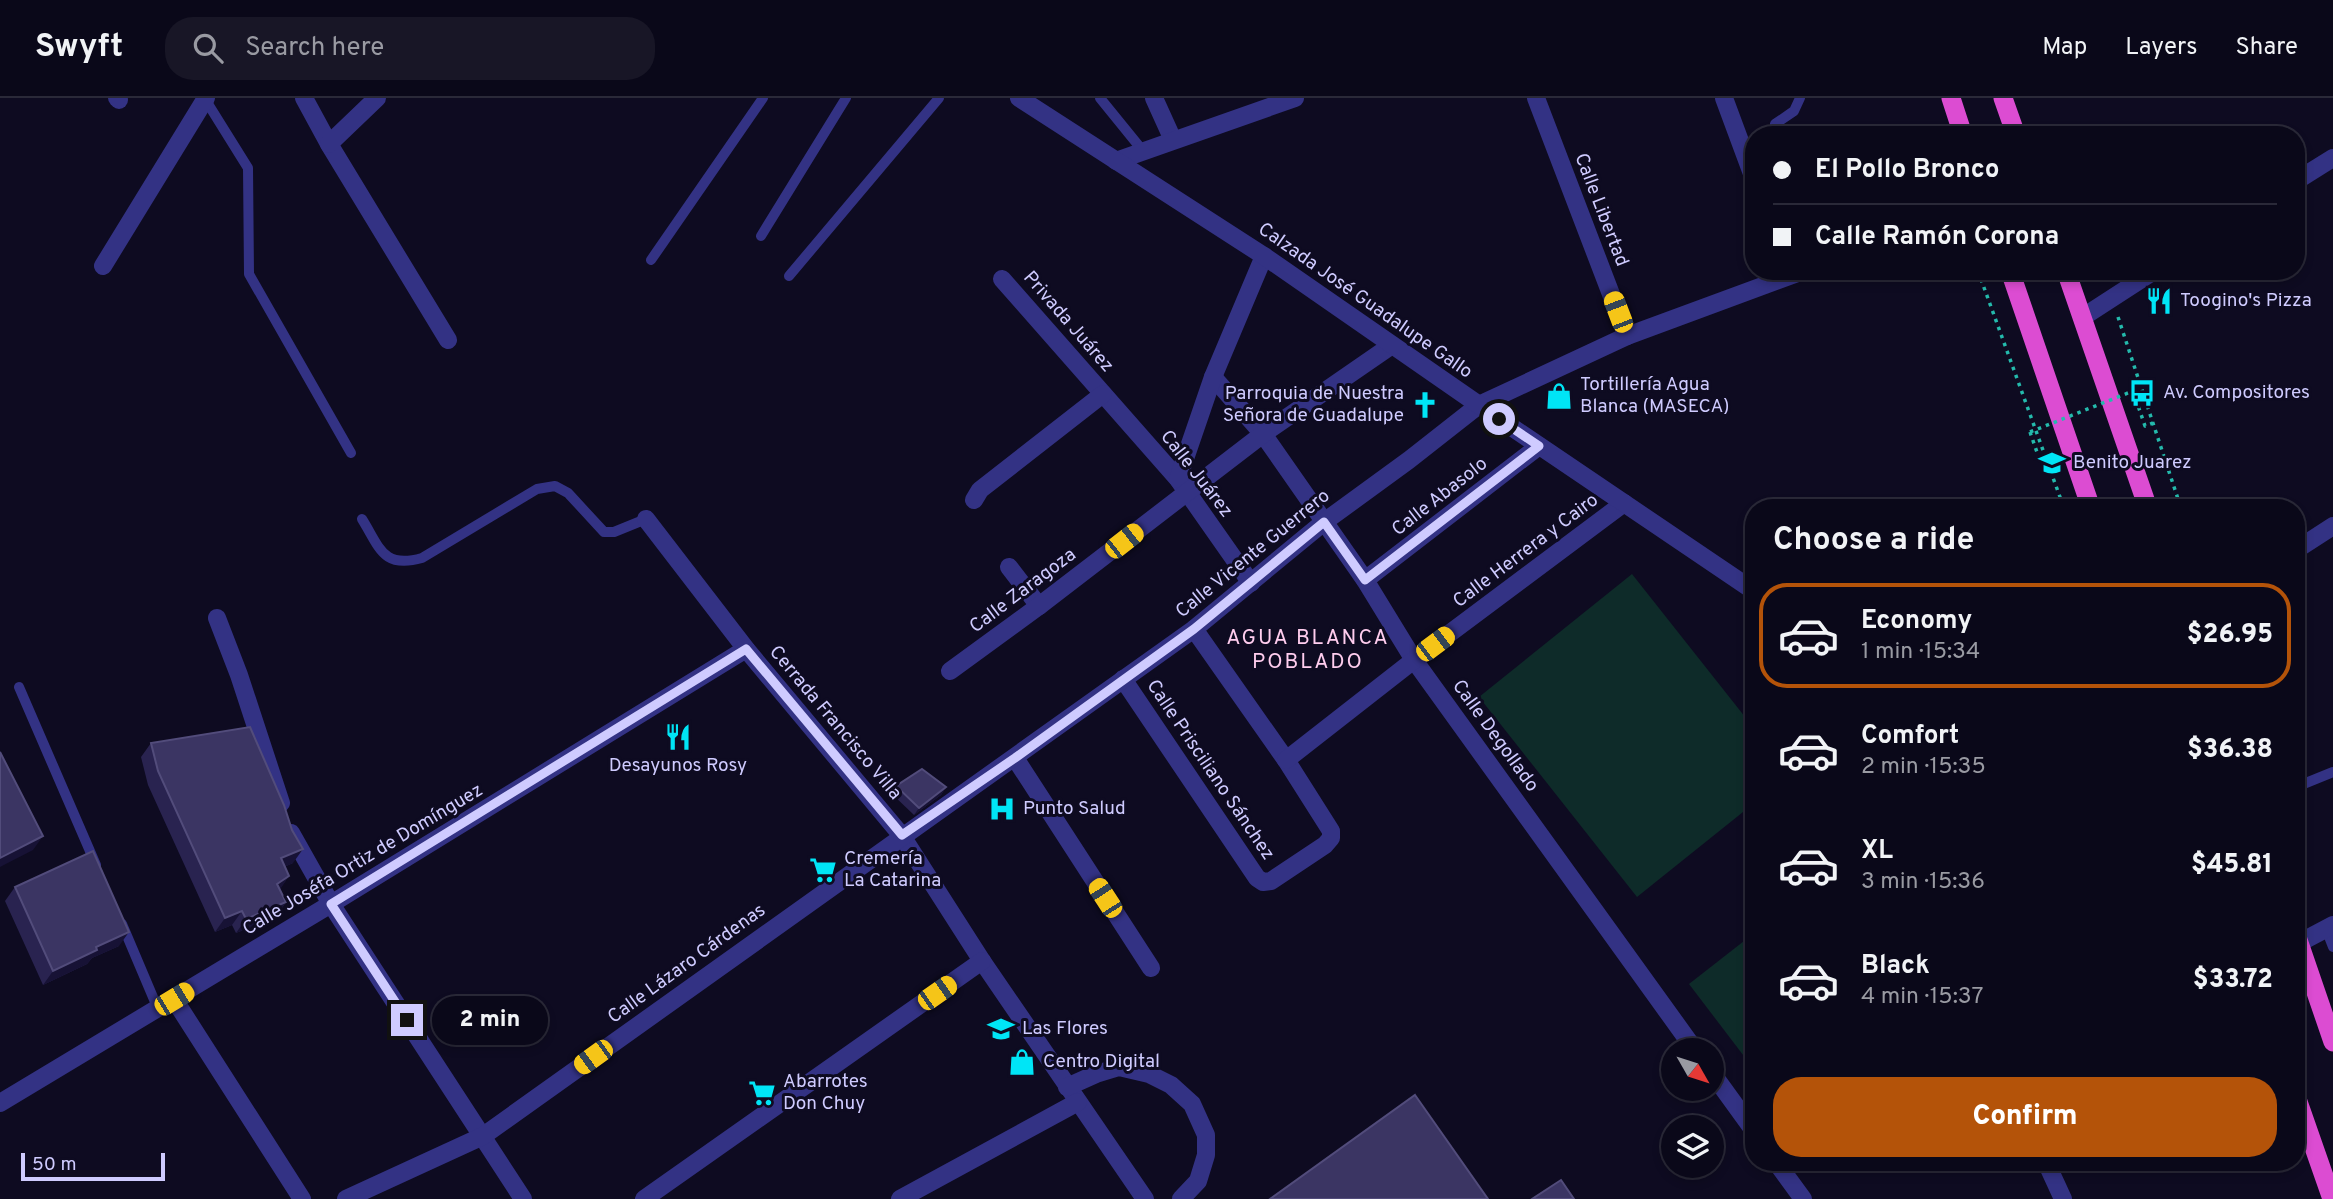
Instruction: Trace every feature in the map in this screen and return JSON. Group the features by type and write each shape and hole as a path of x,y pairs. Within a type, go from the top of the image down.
{"highway":[{"path":"1951,98 1960,126"},
{"path":"2003,98 2014,126"},
{"path":"2013,280 2088,499"},
{"path":"2069,280 2145,499"},
{"path":"2305,961 2333,1042"},
{"path":"2305,1122 2332,1199"}],"street":[{"path":"103,266 205,98"},
{"path":"304,98 448,340"},
{"path":"329,144 377,98"},
{"name":"Calzada José Guadalupe Gallo","path":"1019,98 1264,256 1745,585"},
{"path":"1154,98 1173,139"},
{"path":"1116,161 1295,98"},
{"name":"Calle Libertad","path":"1536,98 1627,336"},
{"path":"1724,98 1745,155"},
{"path":"2305,175 2333,158"},
{"path":"1182,486 1213,377 1264,256"},
{"name":"Privada Juárez","path":"1002,279 1103,394"},
{"name":"Calle Vicente Guerrero","path":"902,835 1015,758 1194,629 1324,522 1479,405 1627,336 1775,280"},
{"path":"2083,317 2140,280"},
{"name":"Calle Zaragoza","path":"950,671 1039,606 1182,486 1392,345"},
{"name":"Calle Degollado","path":"1213,377 1263,434 1365,580 1414,660 1686,1038"},
{"path":"974,500 980,490 1103,394"},
{"name":"Calle Juárez","path":"1103,394 1182,486 1251,583"},
{"name":"Calle Abasolo","path":"1365,580 1539,446"},
{"name":"Calle Herrera y Cairo","path":"1286,760 1414,660 1624,503"},
{"name":"Cerrada Francisco Villa","path":"646,519 746,649 902,835 982,961 1145,1199"},
{"path":"2305,544 2333,526"},
{"path":"1009,567 1039,606"},
{"path":"217,618 239,675 293,840 331,904 523,1199"},
{"path":"1194,629 1286,760"},
{"name":"Calle Joséfa Ortiz de Domínguez","path":"0,1103 746,649"},
{"name":"Calle Prisciliano Sánchez","path":"1123,679 1257,878 1263,882 1271,881 1325,845 1331,838 1331,831 1286,760"},
{"path":"1015,758 1150,968"},
{"name":"Calle Lázaro Cárdenas","path":"346,1199 483,1136 902,835"},
{"path":"2305,935 2329,927"},
{"path":"644,1199 982,961"},
{"path":"166,1004 302,1199"},
{"path":"1067,1087 1119,1066 1149,1074 1171,1085 1192,1104 1206,1135 1206,1155 1198,1181 1181,1199"},
{"path":"1724,1090 1745,1119"},
{"path":"900,1199 1078,1102"},
{"path":"1787,1171 1803,1199"},
{"path":"2050,1171 2063,1199"}],"lane":[{"path":"205,98 248,167 249,274 351,453"},
{"path":"651,260 763,98"},
{"path":"761,236 846,98"},
{"path":"789,276 939,98"},
{"path":"1101,98 1143,151"},
{"path":"1775,124 1794,111 1800,98"},
{"path":"362,519 383,552 395,562 406,563 422,558 537,489 555,486 568,493 604,532 614,532 646,519"},
{"path":"19,687 102,878"},
{"path":"2305,784 2333,772"},
{"path":"118,916 166,1004"},
{"path":"2329,927 2333,947"}],"path":[{"path":"1981,280 2061,499"},
{"path":"2112,298 2178,499"},
{"path":"2046,455 2039,458 2030,432 2133,391 2145,426 2153,423"}],"green space":[{"path":"1632,574 1745,717 1745,810 1637,897 1479,697"},
{"path":"1745,940 1745,1058 1689,984"}],"building":[{"path":"250,727 292,830 303,849 281,858 289,876 277,884 286,902 246,919 242,911 225,918 158,771 151,743"},
{"path":"0,752 43,836 0,858"},
{"path":"922,769 946,787 919,808 896,786"},
{"path":"93,851 129,932 53,971 15,887"},
{"path":"1415,1095 1488,1199 1270,1199"},
{"path":"1561,1180 1574,1199 1532,1199"}],"place":[{"name":"Toogino's Pizza","path":"2159,301"},
{"name":"Av. Compositores","path":"2142,393"},
{"name":"Tortillería Agua Blanca (MASECA)","path":"1559,396"},
{"name":"Parroquia de Nuestra Señora de Guadalupe","path":"1425,405"},
{"name":"Benito Juarez","path":"2052,463"},
{"name":"Desayunos Rosy","path":"678,737"},
{"name":"Punto Salud","path":"1002,809"},
{"name":"Cremería La Catarina","path":"823,870"},
{"name":"Las Flores","path":"1001,1029"},
{"name":"Centro Digital","path":"1022,1062"},
{"name":"Abarrotes Don Chuy","path":"762,1093"}],"district":[{"name":"AGUA BLANCA POBLADO","path":"1308,650"}],"route":[{"path":"407,1020 331,904 746,649 902,835 1015,758 1194,629 1324,522 1365,580 1539,446 1499,419"}]}
